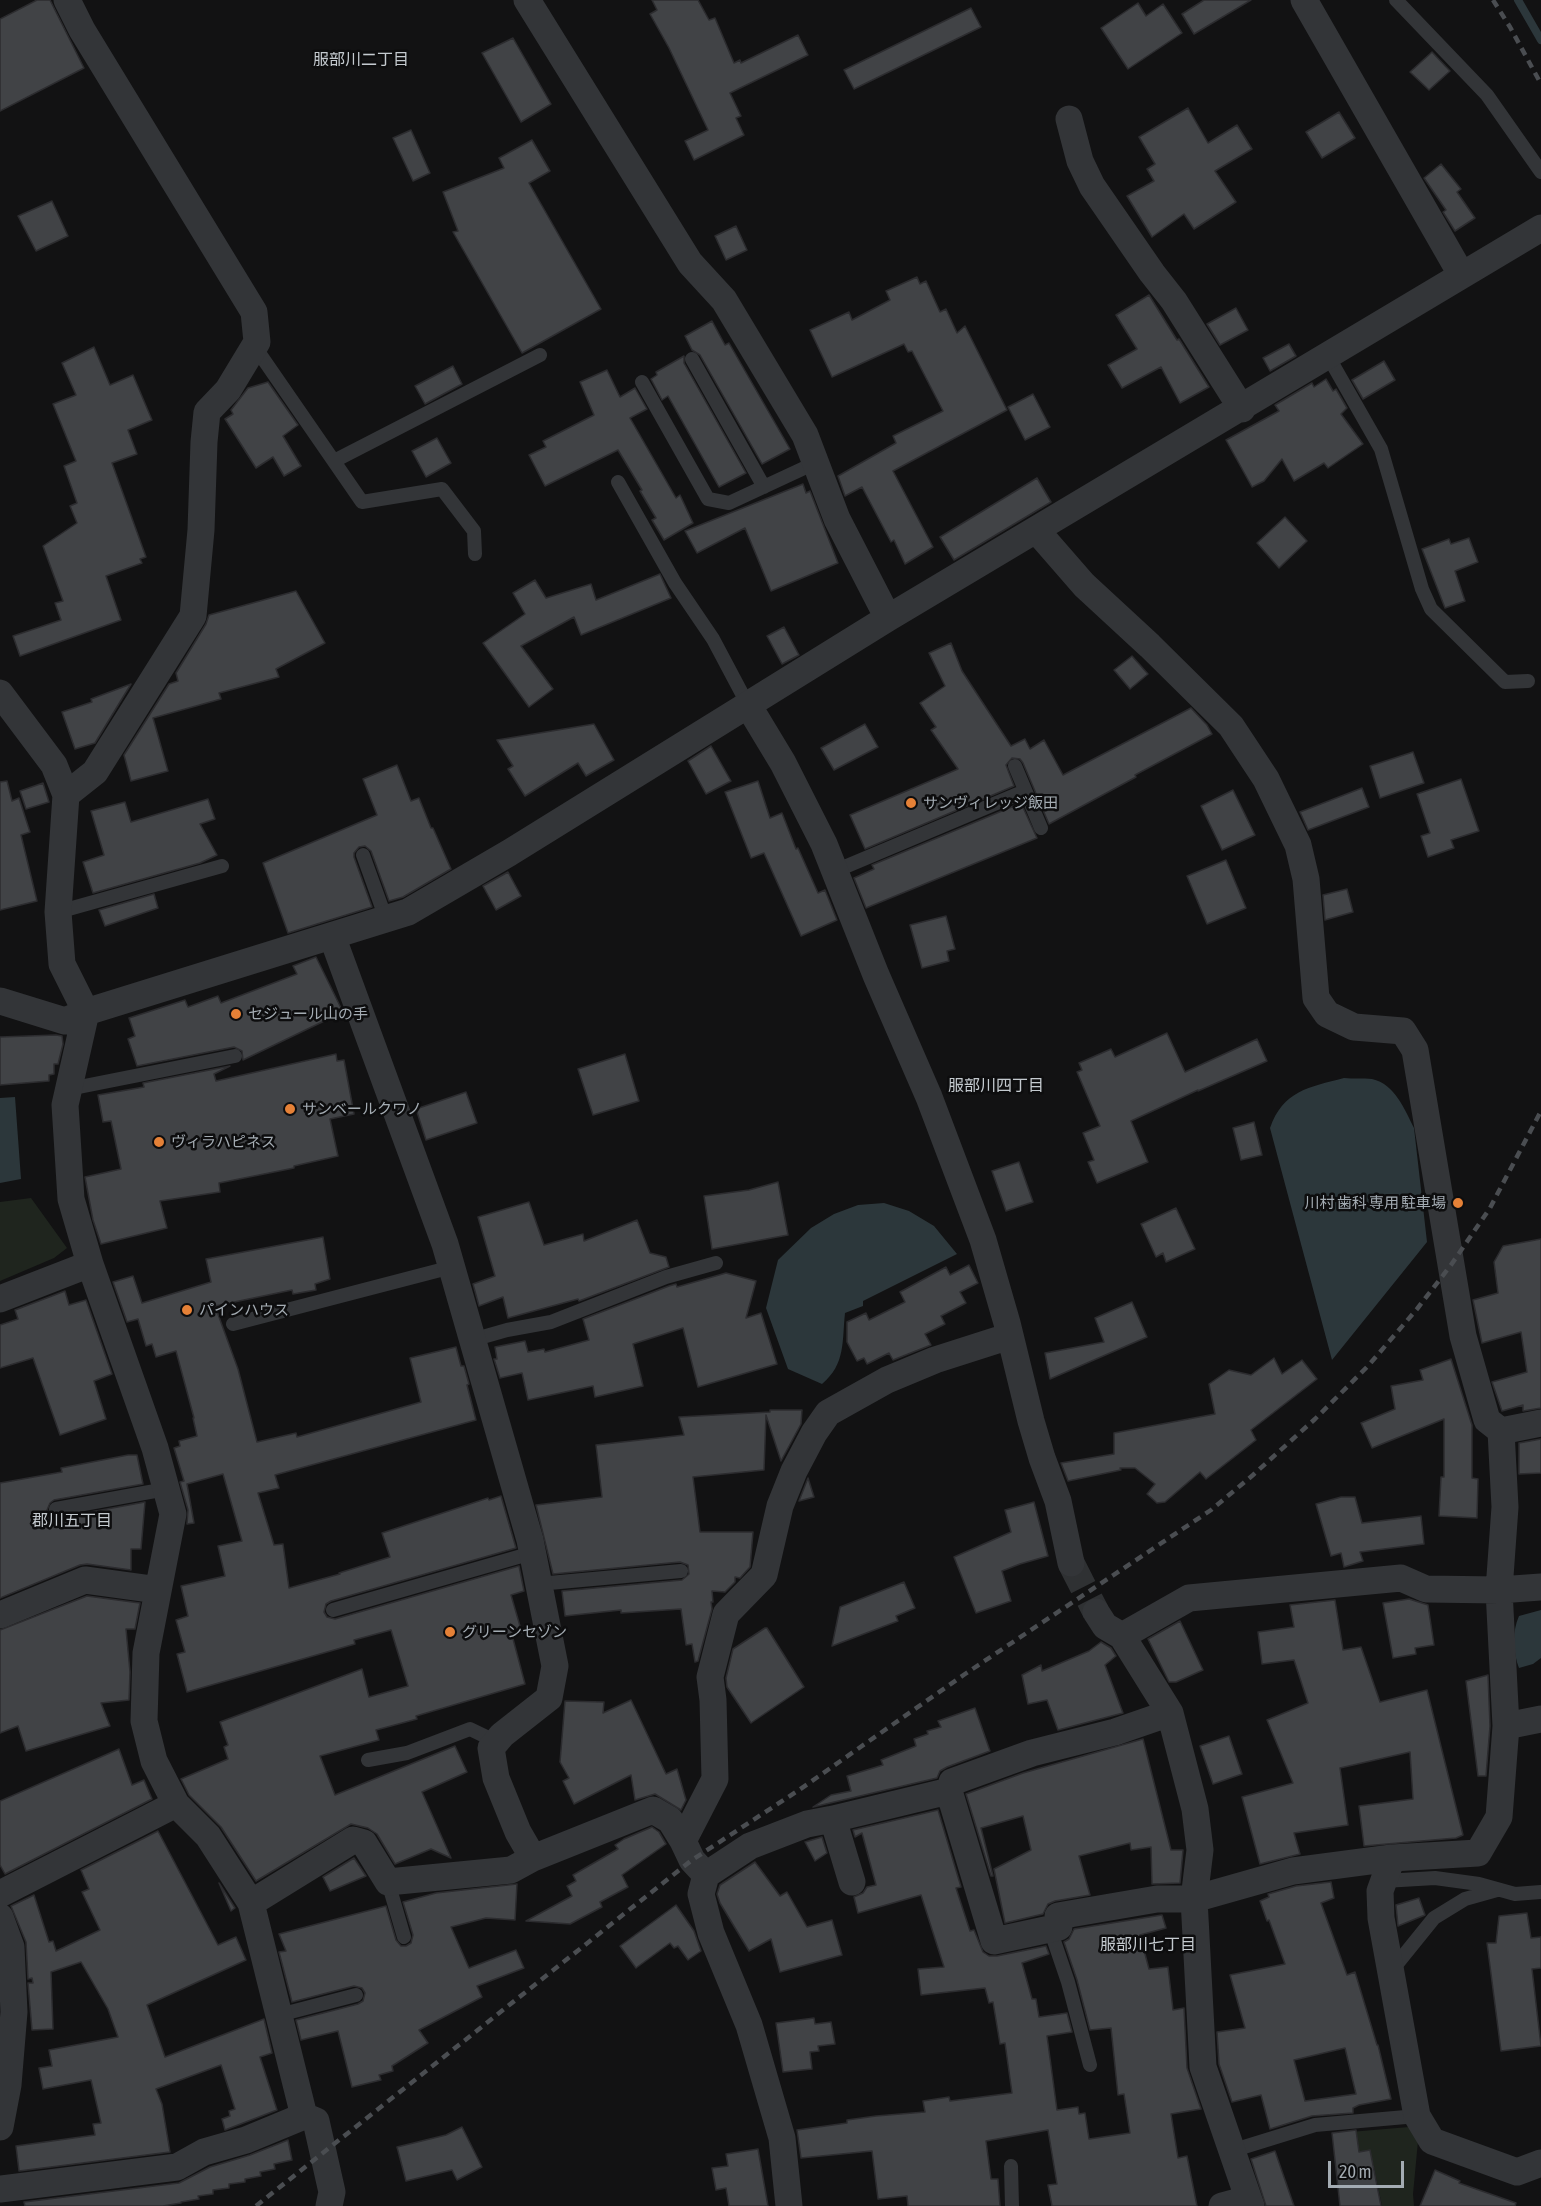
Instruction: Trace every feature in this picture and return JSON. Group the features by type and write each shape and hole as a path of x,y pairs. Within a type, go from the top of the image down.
{"street":[{"path":"66,795 95,772 193,615 201,530 207,412 228,390 257,342 254,312 82,30 67,0"},
{"path":"527,0 690,263 724,300 804,435 837,519 888,618"},
{"path":"1304,0 1461,274"},
{"path":"1069,119 1080,161 1092,186 1174,301 1242,409"},
{"path":"0,1001 65,1021 86,1012 408,912 509,853 888,618 1242,409 1461,274 1541,228"},
{"path":"1036,531 1084,585 1231,726 1266,779 1298,844 1306,879 1316,998 1327,1014 1354,1027 1403,1031 1415,1050 1463,1336 1487,1420 1501,1431 1505,1507 1499,1590 1506,1725 1499,1817 1478,1853 1388,1869 1293,1871 1194,1899 1157,1899 1058,1916 1059,1927 994,1941 949,1791 952,1782 1032,1753 1115,1732 1170,1713"},
{"path":"0,693 54,765 66,795 58,912 62,964 86,1012 66,1105 71,1199 90,1264 155,1448 173,1514 146,1653 144,1721 154,1761 176,1804 208,1836 250,1903 331,2199"},
{"path":"748,705 783,763 824,844 876,975 929,1097 983,1240 1034,1430 1058,1501 1071,1563"},
{"path":"332,936 452,1268 532,1552 555,1666 549,1698 502,1735 491,1748 495,1778 518,1832 533,1858"},
{"path":"0,1299 90,1264"},
{"path":"682,1841 715,1779 713,1700 710,1677 726,1614 764,1575 780,1506 794,1471 814,1433 828,1413 887,1380 935,1360 1010,1336"},
{"path":"1501,1431 1541,1423"},
{"path":"1122,1636 1188,1598 1401,1578 1426,1589 1499,1590 1541,1587"},
{"path":"0,1615 85,1580 158,1590"},
{"path":"1096,1612 1105,1626 1122,1636 1170,1713 1195,1809 1200,1850 1194,1899 1203,2067 1231,2151 1240,2204"},
{"path":"1506,1725 1541,1719"},
{"path":"789,2206 782,2138 749,2025 711,1934 701,1894 706,1875 750,1846 807,1824 949,1791"},
{"path":"0,1894 176,1804"},
{"path":"250,1903 353,1840 364,1843 388,1882 511,1870 533,1858 653,1810 670,1820 692,1860 706,1875"},
{"path":"833,1819 852,1882"},
{"path":"1388,1869 1380,1891 1381,1918 1417,2116 1432,2141 1517,2172 1541,2163"},
{"path":"0,1917 11,1947 14,2012 0,2127"},
{"path":"0,2189 177,2168 204,2152 310,2118"}],"lane":[{"path":"1396,0 1487,95 1541,172"},
{"path":"255,347 362,502 442,489 474,531 475,554"},
{"path":"334,461 540,355"},
{"path":"1328,356 1380,449 1422,589 1431,609 1505,682 1528,681"},
{"path":"692,359 764,487"},
{"path":"642,382 708,499 729,503 815,463"},
{"path":"618,482 675,583 713,639 748,705"},
{"path":"1015,766 1041,828"},
{"path":"835,871 1025,791"},
{"path":"363,855 386,919"},
{"path":"58,912 222,866"},
{"path":"69,1089 235,1056"},
{"path":"472,1340 507,1330 551,1322 666,1277 716,1263"},
{"path":"233,1324 452,1268"},
{"path":"56,1509 166,1489"},
{"path":"333,1610 532,1552"},
{"path":"538,1584 681,1571"},
{"path":"368,1760 407,1753 470,1729 496,1742"},
{"path":"1388,1869 1479,1884 1515,1894 1541,1892"},
{"path":"388,1882 404,1937"},
{"path":"1391,1971 1434,1918 1465,1899 1499,1890"},
{"path":"1050,1929 1068,1982 1090,2065"},
{"path":"279,2015 356,1995"},
{"path":"1231,2151 1315,2125 1417,2116"},
{"path":"1011,2166 1012,2206"}],"shaded area":[{"path":"1344,1078 1372,1079 1380,1082 1393,1092 1407,1113 1414,1128 1427,1242 1332,1360 1270,1128 1275,1116 1290,1098 1309,1088"},
{"path":"15,1097 21,1179 0,1183 0,1098"},
{"path":"31,1198 67,1248 54,1258 0,1281 0,1202"},
{"path":"884,1203 909,1211 934,1226 957,1254 863,1301 863,1306 845,1313 839,1360 830,1376 822,1384 788,1369 766,1308 778,1260 811,1228 834,1214 858,1205"},
{"path":"1541,1610 1541,1658 1533,1664 1519,1668 1514,1642 1519,1616"},
{"path":"1409,2127 1418,2141 1414,2206 1382,2206 1373,2163 1357,2166 1350,2132"}],"building":[{"path":"37,0 50,0 84,68 0,111 0,19"},
{"path":"652,0 698,0 709,20 715,18 734,63 740,60 741,63 798,35 808,55 730,93 741,116 736,118 744,135 694,160 685,141 708,130 650,14 657,10"},
{"path":"1204,0 1251,0 1194,34 1182,14"},
{"path":"1138,3 1146,16 1163,4 1182,33 1128,69 1101,28"},
{"path":"971,8 981,27 854,89 844,70"},
{"path":"513,38 551,104 521,122 482,53"},
{"path":"1432,52 1450,71 1429,90 1410,72"},
{"path":"1188,108 1208,143 1237,125 1252,149 1215,171 1236,202 1194,229 1184,214 1152,237 1127,196 1154,181 1147,169 1155,164 1139,137"},
{"path":"1339,112 1355,138 1322,158 1306,132"},
{"path":"411,130 430,173 413,181 393,138"},
{"path":"532,140 550,171 529,183 601,309 522,353 453,232 458,231 443,192 504,168 499,158"},
{"path":"1441,164 1461,189 1457,192 1475,218 1455,231 1443,212 1446,210 1424,178"},
{"path":"52,201 68,236 36,251 18,216"},
{"path":"736,226 747,250 726,260 715,236"},
{"path":"917,277 920,284 926,281 940,312 946,309 957,333 965,326 1007,410 893,471 933,547 905,564 894,540 891,542 862,487 845,496 838,476 896,443 893,436 943,411 912,351 908,352 904,344 832,377 810,330 849,312 852,320 890,300 886,291"},
{"path":"1149,295 1209,387 1180,403 1161,367 1122,388 1108,365 1137,349 1116,315"},
{"path":"1236,308 1248,330 1220,345 1207,324"},
{"path":"712,321 725,345 729,343 790,449 762,464 700,355 692,350 685,336"},
{"path":"1289,344 1296,356 1270,371 1263,358"},
{"path":"94,347 110,385 133,375 152,420 128,430 137,454 112,463 146,557 140,559 142,563 106,576 121,620 20,656 13,636 61,620 55,603 63,601 43,546 77,523 70,506 77,503 64,466 76,461 53,404 76,395 62,363"},
{"path":"684,356 684,363 746,473 719,487 668,396 662,400 651,379 657,375 656,372"},
{"path":"1384,361 1395,380 1363,399 1352,380"},
{"path":"453,366 462,384 425,404 415,386"},
{"path":"607,370 620,397 635,388 647,409 630,418 676,498 680,495 693,523 664,540 652,520 656,518 640,491 642,490 618,450 545,486 529,455 546,447 543,441 594,415 580,382"},
{"path":"1326,379 1333,391 1336,389 1347,408 1341,414 1363,444 1328,468 1324,463 1294,481 1282,459 1264,481 1252,487 1226,440 1279,411 1275,405 1312,383 1314,387"},
{"path":"268,382 298,425 283,436 301,466 284,476 273,457 256,468 225,419 233,414 231,410 248,388"},
{"path":"1033,394 1050,427 1025,440 1008,407"},
{"path":"437,438 451,463 426,477 412,451"},
{"path":"1037,478 1051,502 954,560 940,537"},
{"path":"803,484 806,493 810,491 838,563 771,591 745,528 697,553 685,531"},
{"path":"1285,517 1307,541 1279,568 1257,543"},
{"path":"1469,538 1478,562 1455,571 1465,601 1445,608 1422,549 1449,539 1451,544"},
{"path":"660,574 671,598 581,635 574,617 521,646 553,689 529,707 483,643 525,614 513,593 535,580 546,598 591,584 596,600"},
{"path":"296,591 325,643 276,669 279,677 219,693 221,699 153,718 168,771 131,781 124,755 169,684 178,681 176,673 206,624 209,615"},
{"path":"784,627 799,655 782,664 767,636"},
{"path":"951,643 962,671 1011,746 1025,739 1030,749 1044,740 1063,775 1191,708 1212,734 1049,824 1023,763 1020,759 1012,758 1006,765 1014,786 865,849 850,815 958,769 931,730 936,727 920,703 945,686 929,653"},
{"path":"1132,656 1148,674 1130,689 1114,670"},
{"path":"131,684 95,743 75,749 62,712 92,702 91,699"},
{"path":"594,724 614,760 586,776 578,763 525,796 508,769 513,766 497,740"},
{"path":"865,724 878,747 834,770 821,748"},
{"path":"711,746 731,781 706,794 688,761"},
{"path":"1413,752 1424,783 1380,798 1370,766"},
{"path":"397,765 411,801 419,798 451,869 403,897 389,901 371,851 365,846 359,847 354,857 372,907 288,933 263,863 377,815 363,779"},
{"path":"1461,779 1479,831 1451,840 1454,848 1428,857 1421,836 1430,833 1417,794"},
{"path":"7,781 12,801 19,798 30,832 21,835 37,901 0,910 0,782"},
{"path":"758,781 770,818 782,813 796,849 798,848 818,893 825,890 837,920 801,936 764,853 751,858 725,792"},
{"path":"43,783 49,802 26,809 20,791"},
{"path":"1362,788 1369,807 1308,830 1300,812"},
{"path":"1233,790 1255,835 1222,850 1201,806"},
{"path":"208,799 215,819 200,824 217,855 200,863 93,893 83,862 104,855 91,811 125,802 131,822"},
{"path":"1021,803 1037,838 866,908 854,878 874,869 872,865"},
{"path":"1226,860 1246,908 1207,924 1187,876"},
{"path":"508,872 521,896 496,910 483,886"},
{"path":"1347,889 1353,912 1325,920 1323,895"},
{"path":"154,894 158,908 105,926 99,910"},
{"path":"946,916 955,949 947,951 949,961 922,968 910,925"},
{"path":"316,957 343,1012 243,1060 242,1051 234,1047 137,1066 128,1039 135,1036 129,1018 185,1000 188,1007 218,996 221,1003 297,974 293,966"},
{"path":"1167,1033 1185,1072 1257,1039 1267,1061 1131,1121 1148,1162 1097,1183 1088,1162 1094,1160 1083,1133 1100,1126 1077,1072 1082,1070 1079,1063 1111,1049 1115,1057"},
{"path":"62,1036 63,1044 58,1064 54,1064 54,1074 49,1075 49,1081 0,1085 0,1037"},
{"path":"336,1054 337,1061 344,1060 354,1114 330,1119 338,1156 294,1166 294,1168 219,1183 220,1192 160,1201 167,1228 101,1244 93,1220 85,1177 121,1169 111,1121 103,1122 98,1095 144,1087 143,1083 230,1066 214,1074 216,1081"},
{"path":"625,1054 639,1101 593,1115 578,1069"},
{"path":"466,1092 477,1123 426,1140 416,1109"},
{"path":"1254,1122 1262,1155 1241,1160 1233,1128"},
{"path":"1019,1162 1033,1202 1006,1211 992,1171"},
{"path":"778,1182 788,1235 712,1249 704,1196 749,1190"},
{"path":"529,1202 544,1245 583,1234 584,1241 637,1220 650,1253 666,1257 669,1267 579,1301 578,1299 508,1318 503,1297 479,1306 473,1284 495,1276 478,1217"},
{"path":"1176,1208 1195,1249 1166,1262 1163,1253 1156,1257 1141,1224"},
{"path":"323,1237 330,1279 315,1284 316,1290 293,1294 292,1290 215,1306 238,1369 257,1442 296,1433 297,1437 421,1402 410,1358 456,1347 469,1384 467,1385 476,1420 275,1475 279,1488 258,1493 274,1545 283,1544 289,1588 390,1557 382,1533 488,1498 489,1500 501,1496 516,1548 331,1601 326,1604 324,1612 327,1617 335,1619 519,1566 524,1591 511,1595 522,1633 512,1635 525,1684 376,1730 379,1740 320,1756 335,1795 455,1746 467,1772 422,1792 451,1858 431,1849 395,1864 377,1834 368,1828 351,1824 256,1881 221,1827 189,1795 181,1779 228,1759 224,1747 228,1745 220,1722 362,1669 369,1697 408,1686 391,1630 354,1640 355,1644 187,1692 177,1654 185,1652 176,1620 188,1616 181,1586 225,1576 218,1546 242,1541 223,1474 187,1484 194,1523 187,1524 188,1510 180,1482 184,1481 174,1448 180,1446 179,1441 197,1436 176,1351 156,1357 152,1344 146,1346 138,1319 127,1322 113,1282 133,1276 142,1303 211,1282 206,1259"},
{"path":"1541,1239 1541,1408 1523,1411 1523,1405 1502,1411 1492,1382 1527,1372 1521,1332 1482,1343 1473,1300 1498,1293 1494,1262 1503,1246"},
{"path":"969,1265 978,1283 960,1292 966,1303 941,1316 945,1324 925,1334 931,1345 893,1360 889,1353 867,1364 864,1358 857,1361 847,1342 847,1322 866,1313 869,1320 905,1302 900,1292 946,1267 950,1275"},
{"path":"726,1273 756,1281 746,1318 761,1313 777,1364 698,1387 683,1328 633,1344 643,1386 595,1397 593,1386 528,1400 522,1373 500,1378 494,1359 497,1359 495,1347 525,1341 528,1352 544,1349 545,1352 589,1340 583,1319 669,1286 676,1284 677,1287"},
{"path":"65,1291 69,1305 86,1300 112,1374 94,1381 106,1419 60,1435 33,1358 0,1368 0,1325 18,1319 15,1310"},
{"path":"1132,1302 1147,1337 1050,1379 1045,1353 1104,1342 1095,1318"},
{"path":"1274,1358 1282,1374 1302,1360 1317,1379 1251,1430 1256,1440 1206,1479 1200,1472 1165,1502 1157,1503 1147,1494 1155,1484 1135,1468 1120,1468 1121,1470 1068,1481 1061,1463 1114,1454 1114,1433 1215,1414 1209,1384 1229,1370 1251,1375"},
{"path":"1451,1359 1472,1425 1472,1478 1478,1479 1477,1518 1439,1516 1441,1477 1444,1477 1444,1419 1372,1448 1361,1423 1395,1409 1391,1386 1423,1380 1420,1370"},
{"path":"770,1410 802,1410 801,1424 781,1461 766,1415 764,1470 693,1477 700,1532 753,1532 750,1567 740,1578 735,1577 735,1582 725,1592 712,1591 712,1609 698,1661 695,1662 692,1644 686,1645 681,1609 621,1613 621,1610 565,1616 562,1591 682,1580 689,1574 688,1565 680,1562 553,1574 536,1505 602,1497 596,1445 684,1435 679,1417 770,1412"},
{"path":"1541,1439 1541,1473 1519,1474 1519,1443"},
{"path":"137,1455 143,1484 54,1500 47,1510 50,1515 58,1518 145,1502 141,1549 131,1549 131,1570 80,1565 0,1598 0,1483 62,1472 61,1468"},
{"path":"808,1478 814,1497 799,1501"},
{"path":"1341,1497 1355,1497 1362,1523 1421,1516 1424,1544 1360,1552 1363,1561 1344,1567 1341,1553 1331,1556 1316,1504"},
{"path":"1034,1502 1048,1556 1002,1571 1011,1601 976,1613 954,1557 1011,1532 1005,1510"},
{"path":"904,1582 915,1608 896,1616 898,1621 832,1646 840,1607"},
{"path":"87,1596 140,1603 135,1629 126,1629 130,1672 129,1700 101,1703 110,1726 26,1751 18,1726 0,1733 0,1630"},
{"path":"1409,1599 1428,1605 1434,1645 1415,1648 1416,1654 1393,1658 1383,1603"},
{"path":"1335,1600 1343,1650 1361,1647 1380,1702 1427,1690 1463,1835 1456,1838 1364,1846 1359,1806 1413,1799 1410,1752 1340,1768 1348,1825 1294,1833 1300,1854 1260,1864 1242,1797 1293,1783 1267,1720 1308,1703 1294,1660 1262,1664 1258,1632 1294,1627 1290,1605"},
{"path":"1180,1621 1203,1670 1176,1682 1169,1682 1148,1639"},
{"path":"765,1628 804,1687 751,1723 727,1687 726,1678 733,1649"},
{"path":"1101,1642 1111,1648 1116,1656 1105,1665 1123,1713 1058,1730 1047,1700 1028,1704 1022,1675 1041,1665 1042,1671 1089,1651"},
{"path":"1488,1675 1490,1726 1486,1776 1478,1776 1466,1681"},
{"path":"631,1700 666,1774 677,1769 686,1800 681,1810 655,1794 635,1800 631,1775 574,1804 563,1781 569,1778 560,1762 565,1701 604,1702 603,1713"},
{"path":"975,1708 990,1751 947,1767 940,1771 937,1778 813,1807 831,1795 851,1791 847,1776 883,1765 881,1760 916,1746 914,1739 928,1734 927,1731 941,1727 938,1721"},
{"path":"1229,1736 1242,1774 1213,1784 1200,1746"},
{"path":"1143,1739 1171,1850 1183,1850 1180,1883 1152,1884 1151,1847 1131,1850 1130,1843 1079,1856 1090,1895 1055,1901 1048,1904 1043,1914 1005,1923 994,1869 1031,1850 1023,1816 981,1828 993,1876 991,1876 966,1794 1023,1773"},
{"path":"119,1749 132,1785 144,1780 152,1799 5,1874 0,1865 0,1801"},
{"path":"938,1810 961,1887 956,1888 970,1931 974,1930 983,1952 989,1956 997,1956 1046,1946 1049,1954 1022,1963 1032,1999 1036,1999 1039,2017 1067,2013 1072,2032 1047,2036 1057,2110 1078,2107 1079,2114 1085,2113 1089,2139 1130,2133 1124,2094 1118,2095 1111,2028 1090,2030 1064,1942 1069,1939 1074,1929 1162,1915 1166,1928 1140,1935 1149,1969 1168,1967 1173,2010 1184,2008 1187,2068 1201,2109 1171,2114 1178,2158 1187,2156 1197,2206 1052,2206 1048,2185 1057,2184 1048,2130 986,2141 991,2179 998,2179 1000,2206 908,2206 907,2196 878,2199 872,2151 801,2158 797,2130 847,2123 847,2120 925,2112 923,2101 949,2097 950,2101 1012,2093 1005,2043 1000,2044 993,2002 989,2003 985,1988 921,1995 918,1969 944,1967 921,1895 858,1913 854,1897 863,1893 867,1887 876,1885 862,1833 855,1837 853,1830"},
{"path":"652,1827 659,1832 666,1844 622,1875 628,1887 600,1902 602,1907 570,1924 526,1921 572,1896 567,1886 576,1881 573,1875 618,1849 615,1845 624,1839"},
{"path":"158,1831 218,1945 236,1937 246,1960 147,2005 165,2057 264,2019 272,2053 260,2057 277,2110 225,2130 222,2119 230,2116 229,2111 235,2109 221,2065 156,2089 162,2104 170,2152 19,2171 16,2146 95,2135 93,2124 101,2123 91,2080 43,2089 39,2068 52,2066 49,2050 118,2037 108,2009 81,1962 51,1972 53,2029 32,2030 28,1983 33,1983 32,1978 28,1979 26,1942 11,1906 34,1895 49,1942 53,1941 56,1951 100,1930 82,1892 89,1889 81,1870"},
{"path":"822,1837 827,1853 815,1861 805,1842"},
{"path":"354,1858 366,1876 330,1891 323,1877"},
{"path":"755,1862 780,1896 787,1892 807,1927 832,1920 842,1955 780,1972 771,1939 749,1951 717,1894 720,1885"},
{"path":"1331,1882 1334,1898 1321,1903 1347,1975 1355,1972 1378,2045 1391,2099 1359,2105 1353,2108 1353,2113 1312,2116 1270,2129 1261,2095 1232,2102 1219,2064 1217,2032 1245,2028 1230,1975 1285,1964 1260,1901 1269,1897 1268,1894 1296,1886","holes":["1345,2048 1356,2094 1305,2101 1294,2060"]},
{"path":"219,1883 235,1908 231,1911"},
{"path":"517,1884 515,1920 486,1918 451,1927 469,1968 516,1950 524,1968 477,1986 482,1997 419,2030 428,2043 392,2066 393,2071 379,2075 381,2080 352,2087 338,2031 301,2040 296,2020 358,2004 363,2001 365,1993 362,1988 354,1986 292,2002 279,1952 286,1951 279,1934 386,1906 396,1940 401,1946 406,1946 411,1943 413,1935 403,1902 436,1893"},
{"path":"1419,1898 1425,1915 1398,1926 1396,1905"},
{"path":"676,1905 694,1931 701,1951 688,1960 678,1946 674,1948 670,1943 636,1968 620,1946"},
{"path":"1527,1913 1531,1938 1541,1937 1541,1968 1532,1969 1541,2046 1501,2051 1487,1943 1496,1943 1499,1916"},
{"path":"814,2018 815,2024 831,2022 835,2044 818,2046 819,2051 810,2052 812,2069 783,2072 776,2023"},
{"path":"462,2127 482,2167 457,2180 452,2170 406,2181 397,2147 446,2135"},
{"path":"1356,2130 1359,2152 1370,2150 1381,2206 1340,2206 1332,2133"},
{"path":"288,2140 292,2160 274,2164 275,2169 260,2172 261,2176 245,2179 245,2182 229,2184 229,2188 213,2190 213,2194 198,2196 199,2199 163,2206 25,2206 24,2202 179,2183 210,2167"},
{"path":"758,2149 768,2206 729,2206 726,2188 716,2190 712,2168 728,2166 726,2154"},
{"path":"1275,2151 1294,2206 1266,2206 1251,2159"},
{"path":"1435,2170 1460,2181 1459,2183 1516,2203 1515,2206 1420,2206"}],"waterway":[{"path":"1518,0 1541,40"}],"tunnel":[{"path":"1071,1563 1096,1612"}],"railway":[{"path":"1493,0 1541,84"},
{"path":"256,2206 692,1860 1211,1510 1253,1475 1315,1419 1368,1366 1417,1309 1490,1208 1541,1111"}],"place":[{"name":"サンヴィレッジ飯田","path":"911,803"},
{"name":"セジュール山の手","path":"236,1014"},
{"name":"サンベールクワノ","path":"290,1109"},
{"name":"ヴィラハピネス","path":"159,1142"},
{"name":"川村 歯科 専用 駐車場","path":"1458,1203"},
{"name":"パインハウス","path":"187,1310"},
{"name":"グリーンセゾン","path":"450,1632"}],"district":[{"name":"服部川二丁目","path":"361,60"},
{"name":"服部川四丁目","path":"996,1086"},
{"name":"郡川五丁目","path":"72,1521"},
{"name":"服部川七丁目","path":"1148,1945"}]}
